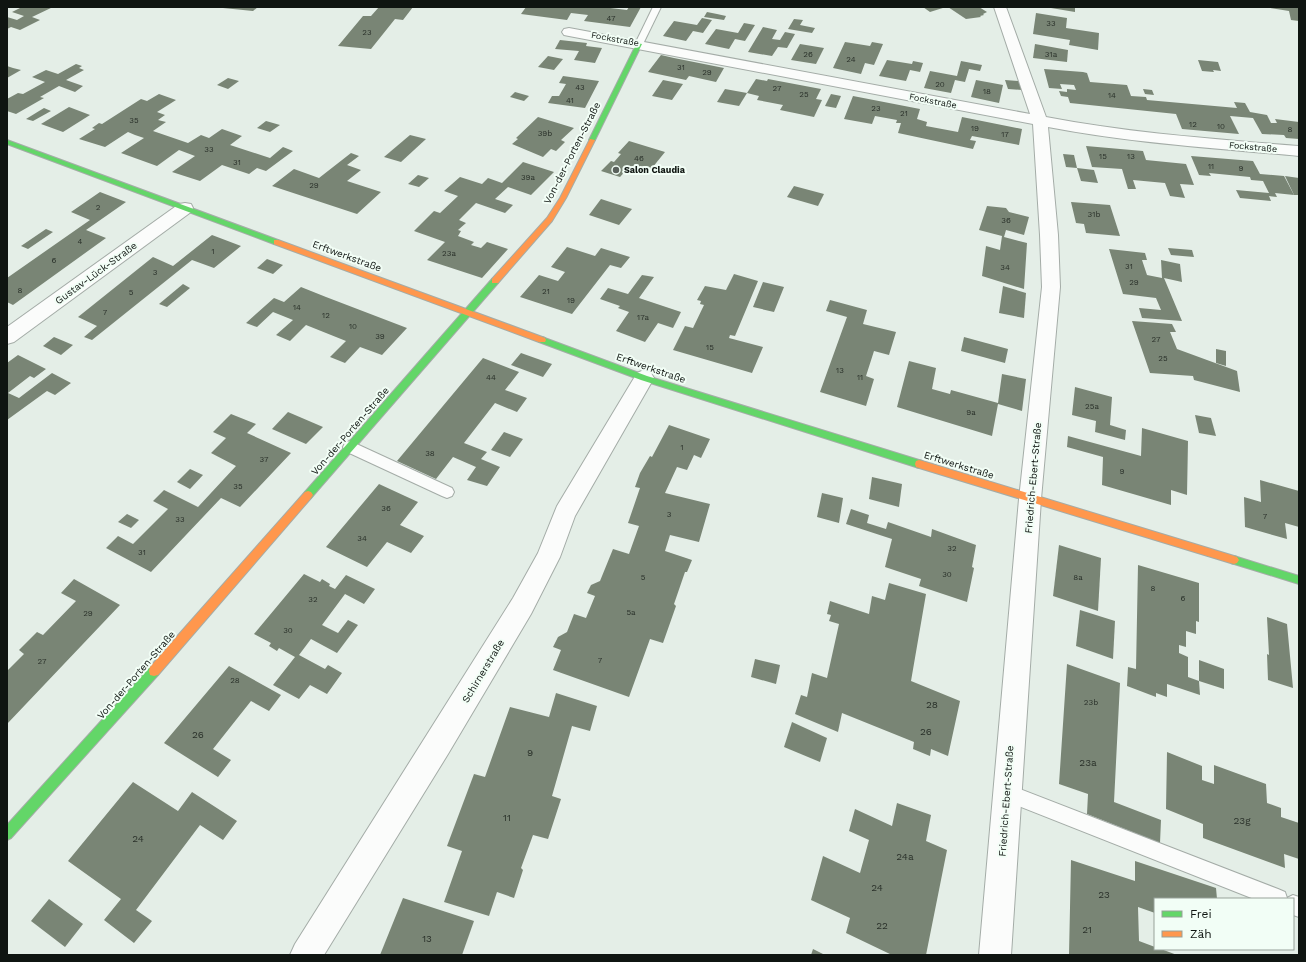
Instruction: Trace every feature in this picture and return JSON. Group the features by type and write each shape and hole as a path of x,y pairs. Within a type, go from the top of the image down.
{"street":[{"name":"Friedrich-Ebert-Straße","path":"995,955 1030,499 1051,287 1049,235 1040,122 1000,7"},
{"name":"Fockstraße","path":"569,32 639,44 1040,122 1122,135 1299,151"},
{"name":"Von-der-Porten-Straße","path":"7,834 112,719 542,228 556,210 639,44"},
{"name":"Erftwerkstraße","path":"7,142 644,378 1030,499 1299,580"},
{"name":"Gustav-Lück-Straße","path":"7,337 185,208"},
{"name":"Schirnerstraße","path":"306,955 522,606 548,557 565,513 644,378"}],"lane":[{"name":"Von-der-Porten-Straße","path":"639,44 657,7"},
{"path":"350,447 447,492"},
{"path":"1007,793 1275,898"}],"building":[{"path":"22,7 53,7 32,17 40,20 20,30 11,27 7,29 7,17 17,20 24,16 12,12"},
{"path":"258,7 253,11 223,8"},
{"path":"379,7 413,7 403,20 395,19 371,49 338,46 363,16 371,16"},
{"path":"526,7 602,7 627,10 629,7 641,7 630,27 584,21 588,15 571,13 567,20 521,14"},
{"path":"923,7 946,7 930,12"},
{"path":"948,7 979,7 987,12 980,16 981,17 966,19"},
{"path":"1264,7 1299,7 1299,21 1291,20 1289,11"},
{"path":"1051,8 1075,8 1075,12"},
{"path":"707,12 726,16 724,20 704,17"},
{"path":"1036,13 1067,18 1066,28 1099,33 1098,50 1069,45 1070,40 1033,34"},
{"path":"702,18 712,20 703,33 693,31 686,41 663,36 674,21 697,25"},
{"path":"794,19 803,20 800,25 815,28 812,33 788,29"},
{"path":"744,23 755,25 745,41 735,39 729,49 705,44 716,29 738,33"},
{"path":"763,27 777,30 772,39 780,40 785,32 795,34 787,48 778,47 772,56 748,52"},
{"path":"560,40 587,43 586,46 602,48 595,63 574,60 579,51 555,49"},
{"path":"845,42 870,46 872,42 883,44 874,65 865,63 861,74 833,68"},
{"path":"800,44 824,48 816,64 791,60"},
{"path":"1035,44 1068,50 1067,62 1033,58"},
{"path":"661,55 724,68 716,82 689,76 686,80 648,72"},
{"path":"548,56 563,59 554,70 538,67"},
{"path":"887,60 912,64 913,61 923,63 920,72 910,70 906,81 879,76"},
{"path":"1198,60 1218,62 1221,71 1202,71"},
{"path":"961,61 982,65 980,71 969,69 965,82 955,80 951,93 924,88 930,71 957,76"},
{"path":"76,64 82,66 79,68 84,70 66,80 83,86 75,92 59,86 40,97 44,98 16,114 7,111 7,99 18,93 23,94 45,82 32,77 46,70 58,74"},
{"path":"7,66 13,68 21,70 7,78"},
{"path":"1044,69 1083,72 1087,73 1090,82 1127,85 1131,96 1146,97 1147,100 1237,108 1234,102 1245,103 1250,112 1267,115 1271,123 1277,123 1275,119 1299,122 1299,139 1286,138 1284,135 1262,134 1253,118 1230,116 1239,134 1182,129 1176,114 1070,103 1068,97 1061,96 1059,91 1067,92 1067,89 1076,90 1074,85 1060,84 1062,89 1049,88"},
{"path":"563,76 599,81 585,108 548,103 552,96 559,96 566,84 559,83"},
{"path":"228,78 239,81 228,89 217,85"},
{"path":"756,79 767,81 768,79 821,89 816,99 822,100 814,117 780,110 783,105 757,100 759,96 747,93"},
{"path":"663,80 683,84 672,100 652,96"},
{"path":"976,80 1003,85 999,103 971,97"},
{"path":"1005,80 1019,81 1022,90 1008,89"},
{"path":"725,89 747,93 739,106 717,102"},
{"path":"1143,89 1152,90 1154,95 1145,94"},
{"path":"515,92 529,96 524,101 510,97"},
{"path":"159,94 176,100 157,112 165,115 158,120 166,122 153,131 188,143 201,135 209,138 222,129 242,136 230,145 270,158 283,147 293,151 266,171 257,168 249,174 222,165 200,181 172,172 195,156 179,150 157,166 121,153 144,138 128,132 105,147 79,139 95,129 92,128 99,123 102,124 141,99 147,101"},
{"path":"831,94 841,96 836,108 825,106"},
{"path":"853,96 920,109 917,119 927,122 926,126 958,132 962,117 1022,129 1019,145 972,136 970,140 976,141 973,149 898,133 901,123 896,123 897,120 875,116 872,124 844,119"},
{"path":"69,107 90,115 63,132 41,124"},
{"path":"44,108 51,111 33,121 26,119"},
{"path":"538,117 574,128 561,140 565,142 556,151 551,149 543,157 512,144 518,139 516,138"},
{"path":"266,121 280,125 270,132 257,128"},
{"path":"410,135 426,139 401,162 384,157"},
{"path":"629,141 665,152 648,173 629,167 620,177 601,171 611,161 614,162 621,154 618,153"},
{"path":"1086,146 1143,151 1146,160 1186,164 1194,185 1180,184 1185,198 1170,196 1165,183 1133,180 1136,189 1128,189 1122,169 1092,167"},
{"path":"351,153 359,156 347,165 361,170 347,181 381,192 357,214 272,186 294,169 319,178"},
{"path":"1063,154 1074,155 1077,168 1066,167"},
{"path":"1191,156 1253,161 1260,174 1284,176 1294,195 1275,193 1277,197 1269,196 1271,201 1240,198 1236,190 1269,193 1263,181 1251,180 1250,177 1209,173 1211,176 1199,175"},
{"path":"523,162 554,172 531,195 508,187 495,199 513,205 505,213 476,203 459,220 466,223 458,230 461,231 458,236 474,242 471,245 481,248 487,242 508,249 482,278 427,260 445,242 414,231 434,211 440,213 458,196 444,191 460,177 482,184 488,178 502,183"},
{"path":"1077,168 1094,170 1098,183 1081,181"},
{"path":"418,175 429,178 419,187 408,184"},
{"path":"1285,176 1299,178 1299,195 1294,195"},
{"path":"794,186 824,194 818,206 787,197"},
{"path":"100,192 126,202 86,230 106,238 13,305 7,302 7,278 90,220 71,212"},
{"path":"601,199 632,209 619,225 589,215"},
{"path":"1071,202 1110,205 1120,236 1086,233 1084,224 1076,223"},
{"path":"987,206 1006,208 1009,212 1029,217 1024,235 1006,230 1004,237 1027,243 1024,289 982,276 986,246 1000,250 1002,236 979,230"},
{"path":"46,229 53,232 28,249 21,246"},
{"path":"212,235 241,246 214,268 192,260 92,340 84,337 97,326 78,317 153,257 173,266"},
{"path":"567,247 595,256 601,248 630,257 621,268 610,265 572,314 520,297 539,275 558,281 565,272 551,267"},
{"path":"1168,248 1192,250 1194,257 1171,255"},
{"path":"1109,249 1145,253 1147,260 1142,260 1147,275 1162,278 1161,260 1180,264 1182,282 1164,278 1182,321 1142,318 1139,308 1161,310 1156,298 1123,294"},
{"path":"267,259 283,265 273,274 257,268"},
{"path":"734,274 758,281 735,336 730,335 729,338 763,347 752,373 673,350 685,326 693,328 704,305 700,304 701,301 697,300 705,286 726,290"},
{"path":"642,275 654,277 639,298 681,312 673,328 658,323 645,342 616,331 629,312 618,308 620,306 600,299 608,288 628,294"},
{"path":"763,282 784,287 774,312 753,307"},
{"path":"183,284 190,288 167,307 159,304"},
{"path":"1003,286 1026,293 1024,318 999,313"},
{"path":"301,287 407,328 382,355 360,347 345,363 330,357 346,341 306,325 290,341 276,335 293,320 273,312 257,327 246,323 274,298 284,302"},
{"path":"830,300 867,310 863,324 896,332 889,355 874,351 866,376 874,379 866,406 820,392 847,317 826,311"},
{"path":"1132,321 1172,324 1176,332 1170,332 1177,349 1237,371 1240,392 1194,380 1193,376 1150,373"},
{"path":"54,337 73,345 61,355 43,346"},
{"path":"964,337 1008,349 1005,363 961,351"},
{"path":"1216,349 1226,351 1226,366 1216,363"},
{"path":"521,353 552,364 543,377 511,365"},
{"path":"18,355 46,369 34,378 30,376 8,393 19,398 52,373 71,383 55,395 47,391 7,420 7,363"},
{"path":"483,358 519,372 505,390 527,398 517,412 495,403 464,443 487,452 481,459 500,467 487,486 467,480 476,467 453,457 436,479 397,461"},
{"path":"909,361 936,368 932,389 950,394 951,390 998,403 1002,374 1026,379 1022,411 998,404 992,436 897,407"},
{"path":"1075,387 1112,397 1110,425 1126,430 1125,440 1095,432 1096,421 1072,415"},
{"path":"288,412 323,427 306,444 272,429"},
{"path":"231,414 256,424 247,433 291,453 240,507 221,498 151,572 106,548 118,536 133,544 168,509 153,501 164,490 198,507 236,466 211,453 226,438 213,432"},
{"path":"1195,415 1211,418 1216,436 1199,433"},
{"path":"669,425 710,439 701,458 694,455 687,470 677,467 665,493 710,504 699,542 670,535 665,551 692,560 687,572 685,572 674,604 676,606 663,643 650,639 629,697 553,670 561,650 553,647 558,637 567,632 574,614 586,618 595,596 587,593 591,585 600,581 613,549 629,554 639,526 628,523 640,488 635,487 640,473 650,456 652,457"},
{"path":"1142,428 1188,441 1187,495 1171,490 1171,505 1102,485 1103,457 1067,447 1068,436 1141,456"},
{"path":"504,432 523,439 510,457 491,450"},
{"path":"190,469 203,475 190,489 177,482"},
{"path":"872,477 902,484 899,507 869,499"},
{"path":"1260,480 1299,491 1299,527 1285,523 1287,539 1245,527 1244,497 1261,502"},
{"path":"379,484 418,502 400,525 424,536 411,553 387,542 367,567 326,547"},
{"path":"822,493 843,498 839,523 817,517"},
{"path":"851,509 869,515 867,523 886,529 888,522 931,537 932,529 976,545 972,567 974,568 967,602 919,586 921,579 885,567 892,539 846,524"},
{"path":"127,514 139,520 131,528 118,522"},
{"path":"1059,545 1101,558 1098,611 1053,596"},
{"path":"1138,565 1199,583 1199,622 1196,621 1196,634 1186,631 1186,647 1179,645 1179,653 1188,657 1188,677 1199,681 1200,695 1167,684 1167,697 1156,693 1156,697 1127,686 1128,667 1136,669"},
{"path":"304,574 320,582 322,579 330,584 329,586 335,589 346,575 375,589 364,604 345,594 322,625 338,633 348,620 358,625 337,653 311,639 299,655 325,669 328,665 342,673 327,694 310,685 299,699 273,685 295,657 279,648 277,651 269,646 271,643 254,634"},
{"path":"74,579 120,605 7,724 7,671 24,654 19,650 37,632 43,635 76,601 61,593"},
{"path":"889,583 926,594 911,681 960,701 948,756 931,749 930,756 913,749 914,742 842,713 838,732 795,714 801,695 807,697 812,673 827,678 839,624 829,621 831,615 827,614 830,601 869,614 872,596 885,600"},
{"path":"1080,610 1115,621 1113,659 1076,646"},
{"path":"1267,617 1287,624 1293,688 1268,680 1267,654 1269,655"},
{"path":"755,659 780,665 776,684 751,677"},
{"path":"1199,660 1224,669 1224,689 1199,681"},
{"path":"1067,664 1120,683 1114,802 1161,820 1160,843 1087,814 1088,794 1059,784"},
{"path":"229,666 281,695 269,711 251,701 213,749 231,760 218,777 164,743"},
{"path":"556,693 597,706 590,731 572,726 552,796 561,799 548,839 533,835 521,868 523,870 514,898 497,892 489,916 444,902 462,851 447,846 474,774 485,777 510,707 549,717"},
{"path":"792,722 827,738 820,762 784,747"},
{"path":"1167,752 1202,766 1202,780 1214,784 1214,765 1266,784 1267,803 1281,808 1281,817 1299,823 1299,859 1284,854 1285,868 1203,838 1203,824 1166,809"},
{"path":"133,782 178,811 192,792 237,821 223,840 200,825 136,910 152,921 134,943 104,920 121,899 68,861"},
{"path":"897,803 931,815 926,841 947,850 926,955 892,955 846,933 850,918 811,900 823,856 860,873 869,840 849,831 855,809 892,826"},
{"path":"1071,860 1135,881 1135,861 1216,888 1217,898 1154,898 1154,913 1138,907 1139,941 1154,947 1154,950 1164,950 1177,955 1069,955"},
{"path":"403,898 474,921 462,955 380,955"},
{"path":"49,899 83,924 65,947 31,921"},
{"path":"813,949 825,955 811,955"}],"traffic: fast":[{"path":"592,140 639,44"},
{"path":"7,142 276,242"},
{"path":"308,495 495,281"},
{"path":"542,340 644,378 919,464"},
{"path":"1234,560 1299,580"},
{"path":"7,834 154,671"}],"traffic: slow":[{"path":"495,281 550,219 563,198 592,140"},
{"path":"276,242 542,340"},
{"path":"919,464 1234,560"},
{"path":"154,671 308,495"}],"place":[{"name":"Salon Claudia","path":"616,170"}]}
